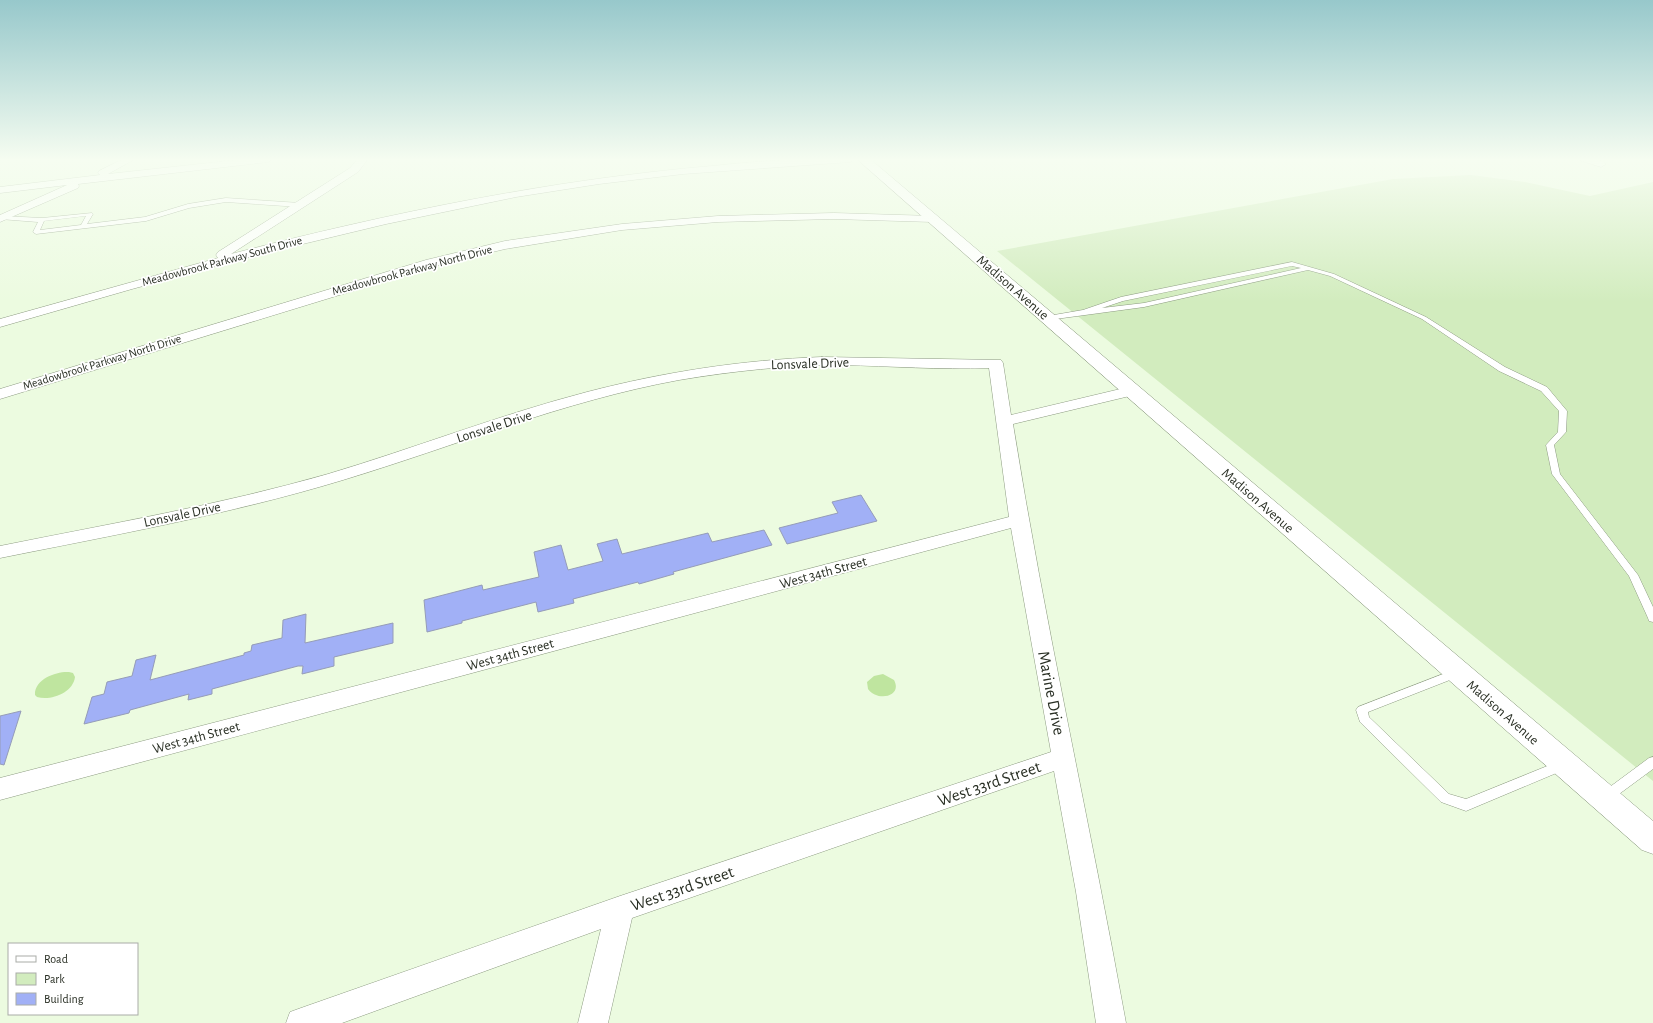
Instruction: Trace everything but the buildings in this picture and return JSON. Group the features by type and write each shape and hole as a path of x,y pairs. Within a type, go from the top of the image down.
{"street":[{"path":"1,218 26,207"},
{"name":"Meadowbrook Parkway South Drive","path":"0,323 206,264 284,236 451,207"},
{"name":"Madison Avenue","path":"919,207 1653,840"},
{"path":"284,236 286,220 297,208"},
{"path":"206,264 297,208"},
{"name":"Meadowbrook Parkway North Drive","path":"0,394 430,263 505,245 622,227 712,219 781,216 933,219"},
{"name":"Lonsvale Drive","path":"0,552 241,501 309,484 435,446 541,410 633,386 679,376 733,368 808,362 996,363"},
{"name":"Marine Drive","path":"996,363 1019,520 1064,758 1111,1023"},
{"path":"1004,421 1133,391"},
{"name":"West 34th Street","path":"0,789 1019,520"},
{"name":"West 33rd Street","path":"301,1023 620,909 1064,758"},
{"path":"593,1023 620,909"}],"lane":[{"path":"42,220 36,232 146,218 185,207"},
{"path":"286,207 297,208"},
{"path":"1,218 42,220 90,214 83,226"},
{"path":"1084,312 1121,299 1276,266 1292,264 1332,275 1424,318 1502,369 1544,389 1563,411 1562,432 1550,445 1556,474 1633,575 1653,618"},
{"path":"1048,318 1144,304 1310,268"},
{"path":"1457,672 1362,710 1364,719 1444,798 1466,805 1564,764"},
{"path":"1604,798 1653,762"}],"green space":[{"path":"1240,207 1653,207 1653,781 997,251"}],"shaded area":[{"path":"58,673 73,673 75,677 73,683 66,691 55,697 49,698 37,697 35,695 36,689 42,680"},
{"path":"883,674 894,680 896,686 892,694 888,696 877,695 868,689 867,682 874,676"}]}
